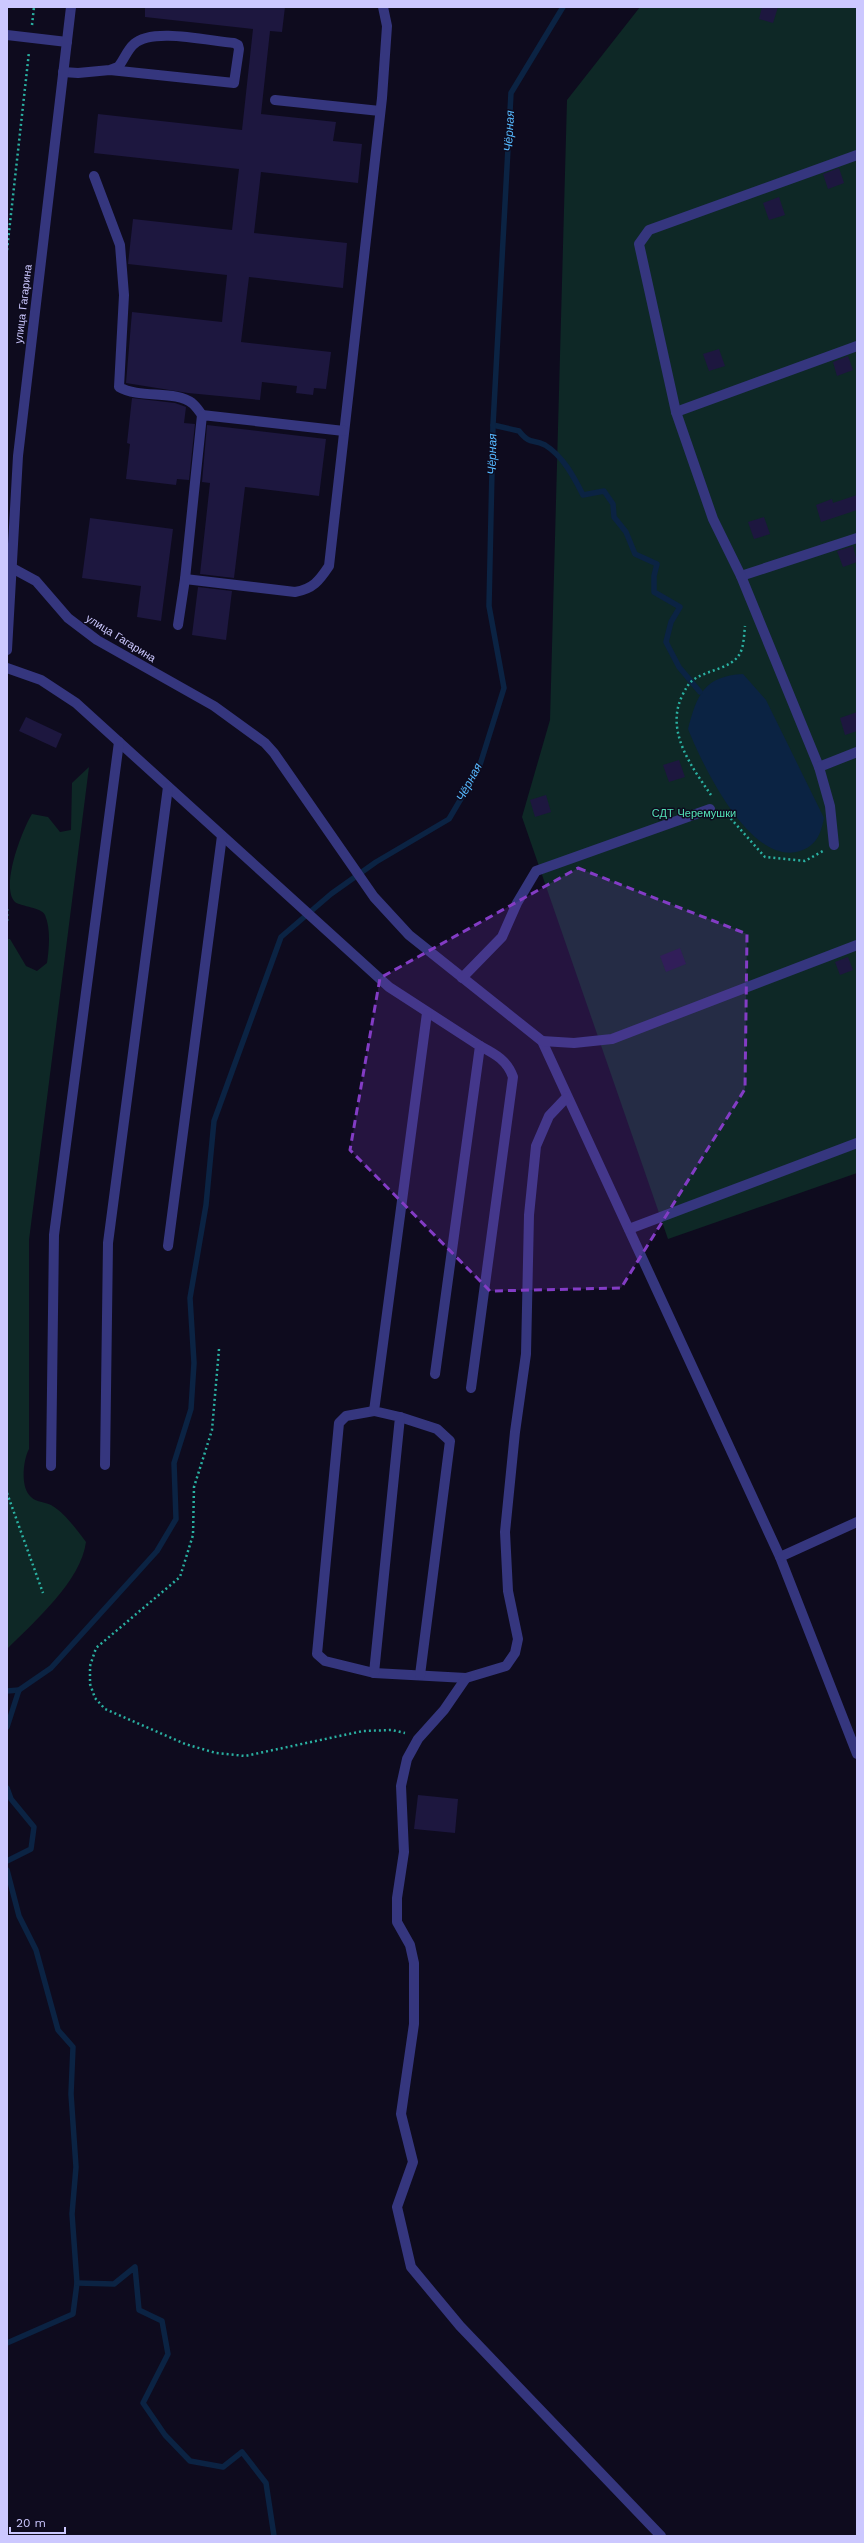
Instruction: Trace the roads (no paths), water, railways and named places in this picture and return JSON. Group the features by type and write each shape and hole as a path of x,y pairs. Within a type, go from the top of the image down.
{"street":[{"name":"улица Гагарина","path":"71,7 18,456 10,575 36,581 68,618 97,640 214,706 264,743 274,753 374,897 409,935 542,1041"},
{"path":"186,579 295,592 307,590 318,583 329,566 380,111 387,26 383,7"},
{"path":"7,35 66,42"},
{"path":"63,72 110,70 234,83 239,49 238,45 234,43 154,35 140,39 132,45 118,67 110,70"},
{"path":"275,100 380,111"},
{"path":"834,845 830,806 819,767 741,576 713,519 676,412 639,244 644,234 649,230 857,155"},
{"path":"94,176 120,245 124,295 118,387 127,392 174,397 192,402 202,415 186,579 178,625"},
{"path":"676,412 857,346"},
{"path":"202,415 344,431"},
{"path":"741,576 857,538"},
{"path":"7,650 10,575"},
{"path":"7,668 41,680 76,703 389,987 427,1013 502,1059 509,1066 513,1077 471,1388"},
{"path":"50,1466 54,1235 119,742"},
{"path":"819,767 857,752"},
{"path":"105,1465 108,1242 168,786"},
{"path":"462,978 502,937 517,903 536,871 713,806"},
{"path":"168,1246 222,836"},
{"path":"857,945 612,1039 574,1043 542,1041 780,1557 857,1754"},
{"path":"374,1411 427,1013"},
{"path":"435,1374 480,1046"},
{"path":"420,1675 450,1441 437,1429 400,1417 374,1411 346,1416 339,1423 317,1654 325,1661 374,1673 466,1678 506,1666 515,1653 518,1639 508,1591 505,1532 515,1432 526,1354 529,1215 536,1146 549,1116 567,1097"},
{"path":"629,1229 857,1143"},
{"path":"374,1673 400,1417"},
{"path":"780,1557 857,1522"},
{"path":"466,1678 444,1710 418,1739 406,1759 401,1786 404,1852 396,1898 397,1922 410,1945 414,1962 414,2024 401,2114 413,2162 397,2207 411,2267 460,2326 661,2536"}],"water":[{"path":"743,674 766,700 824,818 817,839 806,849 800,851 782,852 764,844 747,829 731,810 717,788 695,746 688,729 699,697 711,683 719,679"}],"waterway":[{"name":"Чёрная","path":"7,1727 19,1690 51,1668 157,1551 176,1519 174,1463 191,1409 194,1363 190,1298 206,1205 214,1121 281,937 331,894 376,862 449,819 479,768 504,688 489,606 493,425 511,93 563,7"},
{"path":"493,425 519,431 526,439 545,445 563,461 583,495 604,491 613,504 614,517 626,532 635,554 657,564 654,576 654,592 680,607 671,622 666,642 679,667 700,692"},
{"path":"7,1691 19,1690"},
{"path":"7,1788 11,1799 34,1827 31,1849 7,1861"},
{"path":"7,1870 19,1916 36,1950 58,2030 73,2047 71,2094 76,2167 72,2214 77,2283 73,2314 7,2343"},
{"path":"77,2283 114,2284 135,2267 139,2310 162,2321 168,2354 143,2403 165,2435 190,2461 223,2467 242,2452 266,2483 274,2536"}],"park label":[{"name":"СДТ Черемушки","path":"694,813"}]}
